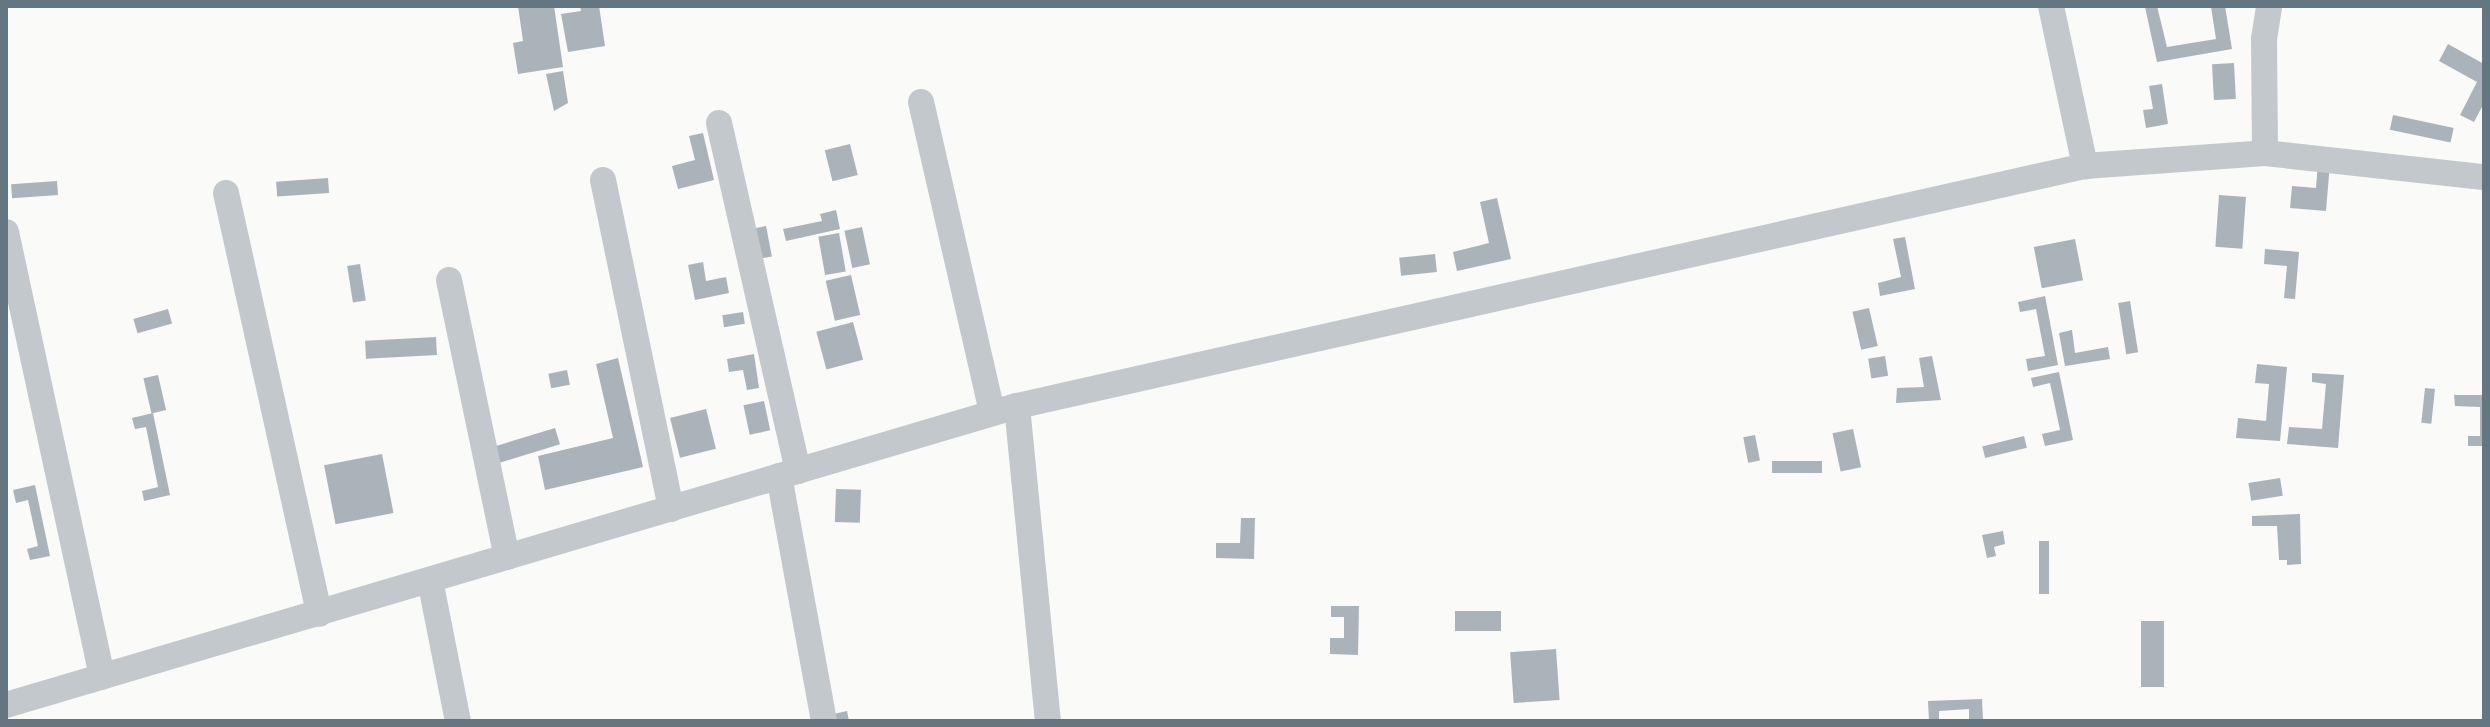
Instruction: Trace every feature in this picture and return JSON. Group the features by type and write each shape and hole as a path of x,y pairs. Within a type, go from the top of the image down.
{"street":[{"path":"2051,6 2085,166"},
{"path":"2265,153 2264,39 2269,6"},
{"path":"921,102 1004,410 1048,721"},
{"path":"719,123 788,474 824,721"},
{"path":"6,705 1004,410 2085,166 2265,153 2484,177"},
{"path":"603,180 671,509"},
{"path":"226,193 319,614"},
{"path":"6,232 102,677"},
{"path":"449,280 507,557"},
{"path":"430,580 458,721"}],"building":[{"path":"518,6 554,6 563,67 518,74 513,43 523,41"},
{"path":"580,6 599,6 605,46 568,52 561,14 581,11"},
{"path":"2157,6 2167,47 2216,39 2211,7 2225,6 2232,49 2157,62 2145,7"},
{"path":"2448,44 2484,64 2484,103 2474,122 2460,115 2477,82 2439,61"},
{"path":"2234,63 2236,99 2214,100 2212,64"},
{"path":"563,71 568,103 554,111 546,74"},
{"path":"2162,84 2168,124 2146,128 2143,110 2153,109 2149,86"},
{"path":"2393,115 2454,128 2451,143 2390,130"},
{"path":"703,133 714,180 678,189 672,166 695,160 689,136"},
{"path":"850,144 858,175 833,181 825,150"},
{"path":"2318,162 2330,163 2326,211 2290,208 2292,186 2316,188"},
{"path":"328,178 329,193 277,197 276,182"},
{"path":"57,181 58,195 12,198 11,184"},
{"path":"2219,195 2246,197 2242,249 2215,247"},
{"path":"1497,198 1511,259 1457,271 1453,252 1489,243 1480,202"},
{"path":"836,210 840,229 786,241 783,229 822,221 820,214"},
{"path":"766,226 772,256 758,259 752,229"},
{"path":"862,227 870,264 852,268 844,231"},
{"path":"839,233 846,271 825,275 818,237"},
{"path":"1905,237 1915,289 1880,296 1878,283 1901,277 1893,239"},
{"path":"2075,239 2083,280 2042,288 2034,247"},
{"path":"2265,249 2299,252 2295,299 2284,298 2287,266 2264,264"},
{"path":"1435,254 1437,272 1401,276 1399,258"},
{"path":"703,262 706,281 726,277 729,293 695,300 688,265"},
{"path":"360,264 366,301 353,303 347,266"},
{"path":"851,275 860,315 835,321 826,281"},
{"path":"2045,296 2058,365 2028,371 2026,359 2045,356 2036,309 2020,312 2018,302"},
{"path":"2130,301 2138,352 2126,354 2118,303"},
{"path":"1869,308 1878,346 1861,350 1852,312"},
{"path":"168,309 172,323 138,333 133,319"},
{"path":"743,312 745,324 724,327 722,315"},
{"path":"853,322 863,360 826,370 816,332"},
{"path":"2072,330 2075,353 2108,347 2110,359 2065,366 2059,333"},
{"path":"436,337 437,355 366,359 365,341"},
{"path":"754,354 759,388 747,390 743,370 729,372 727,359"},
{"path":"1885,356 1888,376 1871,378 1868,359"},
{"path":"1932,356 1941,400 1896,403 1897,388 1924,387 1919,358"},
{"path":"618,358 643,467 545,490 538,456 613,438 596,364"},
{"path":"2257,364 2287,367 2280,441 2236,438 2238,418 2266,421 2269,384 2255,383"},
{"path":"567,370 570,385 551,388 548,374"},
{"path":"2059,372 2073,440 2045,446 2042,434 2060,430 2050,383 2033,387 2031,378"},
{"path":"2312,373 2344,375 2338,448 2287,444 2289,427 2322,429 2326,384 2312,382"},
{"path":"158,375 166,410 151,413 143,378"},
{"path":"2425,388 2435,389 2431,424 2421,423"},
{"path":"2454,395 2484,395 2484,446 2468,446 2468,436 2480,436 2480,407 2455,406"},
{"path":"764,401 770,430 750,435 743,405"},
{"path":"706,409 716,449 680,458 670,418"},
{"path":"153,413 170,495 144,501 142,491 158,487 146,427 135,429 132,418"},
{"path":"555,428 560,444 494,464 489,448"},
{"path":"1853,429 1861,467 1841,472 1832,433"},
{"path":"1755,435 1760,461 1748,463 1743,437"},
{"path":"2024,436 2027,448 1985,458 1982,446"},
{"path":"382,454 393,513 336,524 324,465"},
{"path":"1772,461 1822,461 1822,473 1772,473"},
{"path":"2280,478 2283,496 2251,501 2248,483"},
{"path":"35,485 50,556 30,560 27,549 38,546 28,500 16,503 13,490"},
{"path":"836,489 861,490 860,523 835,522"},
{"path":"2300,514 2301,564 2287,565 2287,560 2279,560 2277,526 2252,526 2252,516"},
{"path":"1241,518 1255,518 1254,559 1216,558 1216,543 1240,543"},
{"path":"2003,531 2005,544 1994,547 1996,556 1987,558 1982,535"},
{"path":"2039,541 2049,541 2049,594 2039,594"},
{"path":"1331,606 1359,606 1358,655 1330,654 1330,638 1344,638 1344,617 1331,617"},
{"path":"1455,611 1501,611 1501,631 1455,631"},
{"path":"2141,621 2164,621 2164,687 2141,687"},
{"path":"1556,649 1560,700 1514,703 1510,652"},
{"path":"1982,699 1983,721 1969,721 1969,709 1939,711 1939,721 1929,721 1928,701"},
{"path":"847,711 849,721 831,721 829,715"}]}
